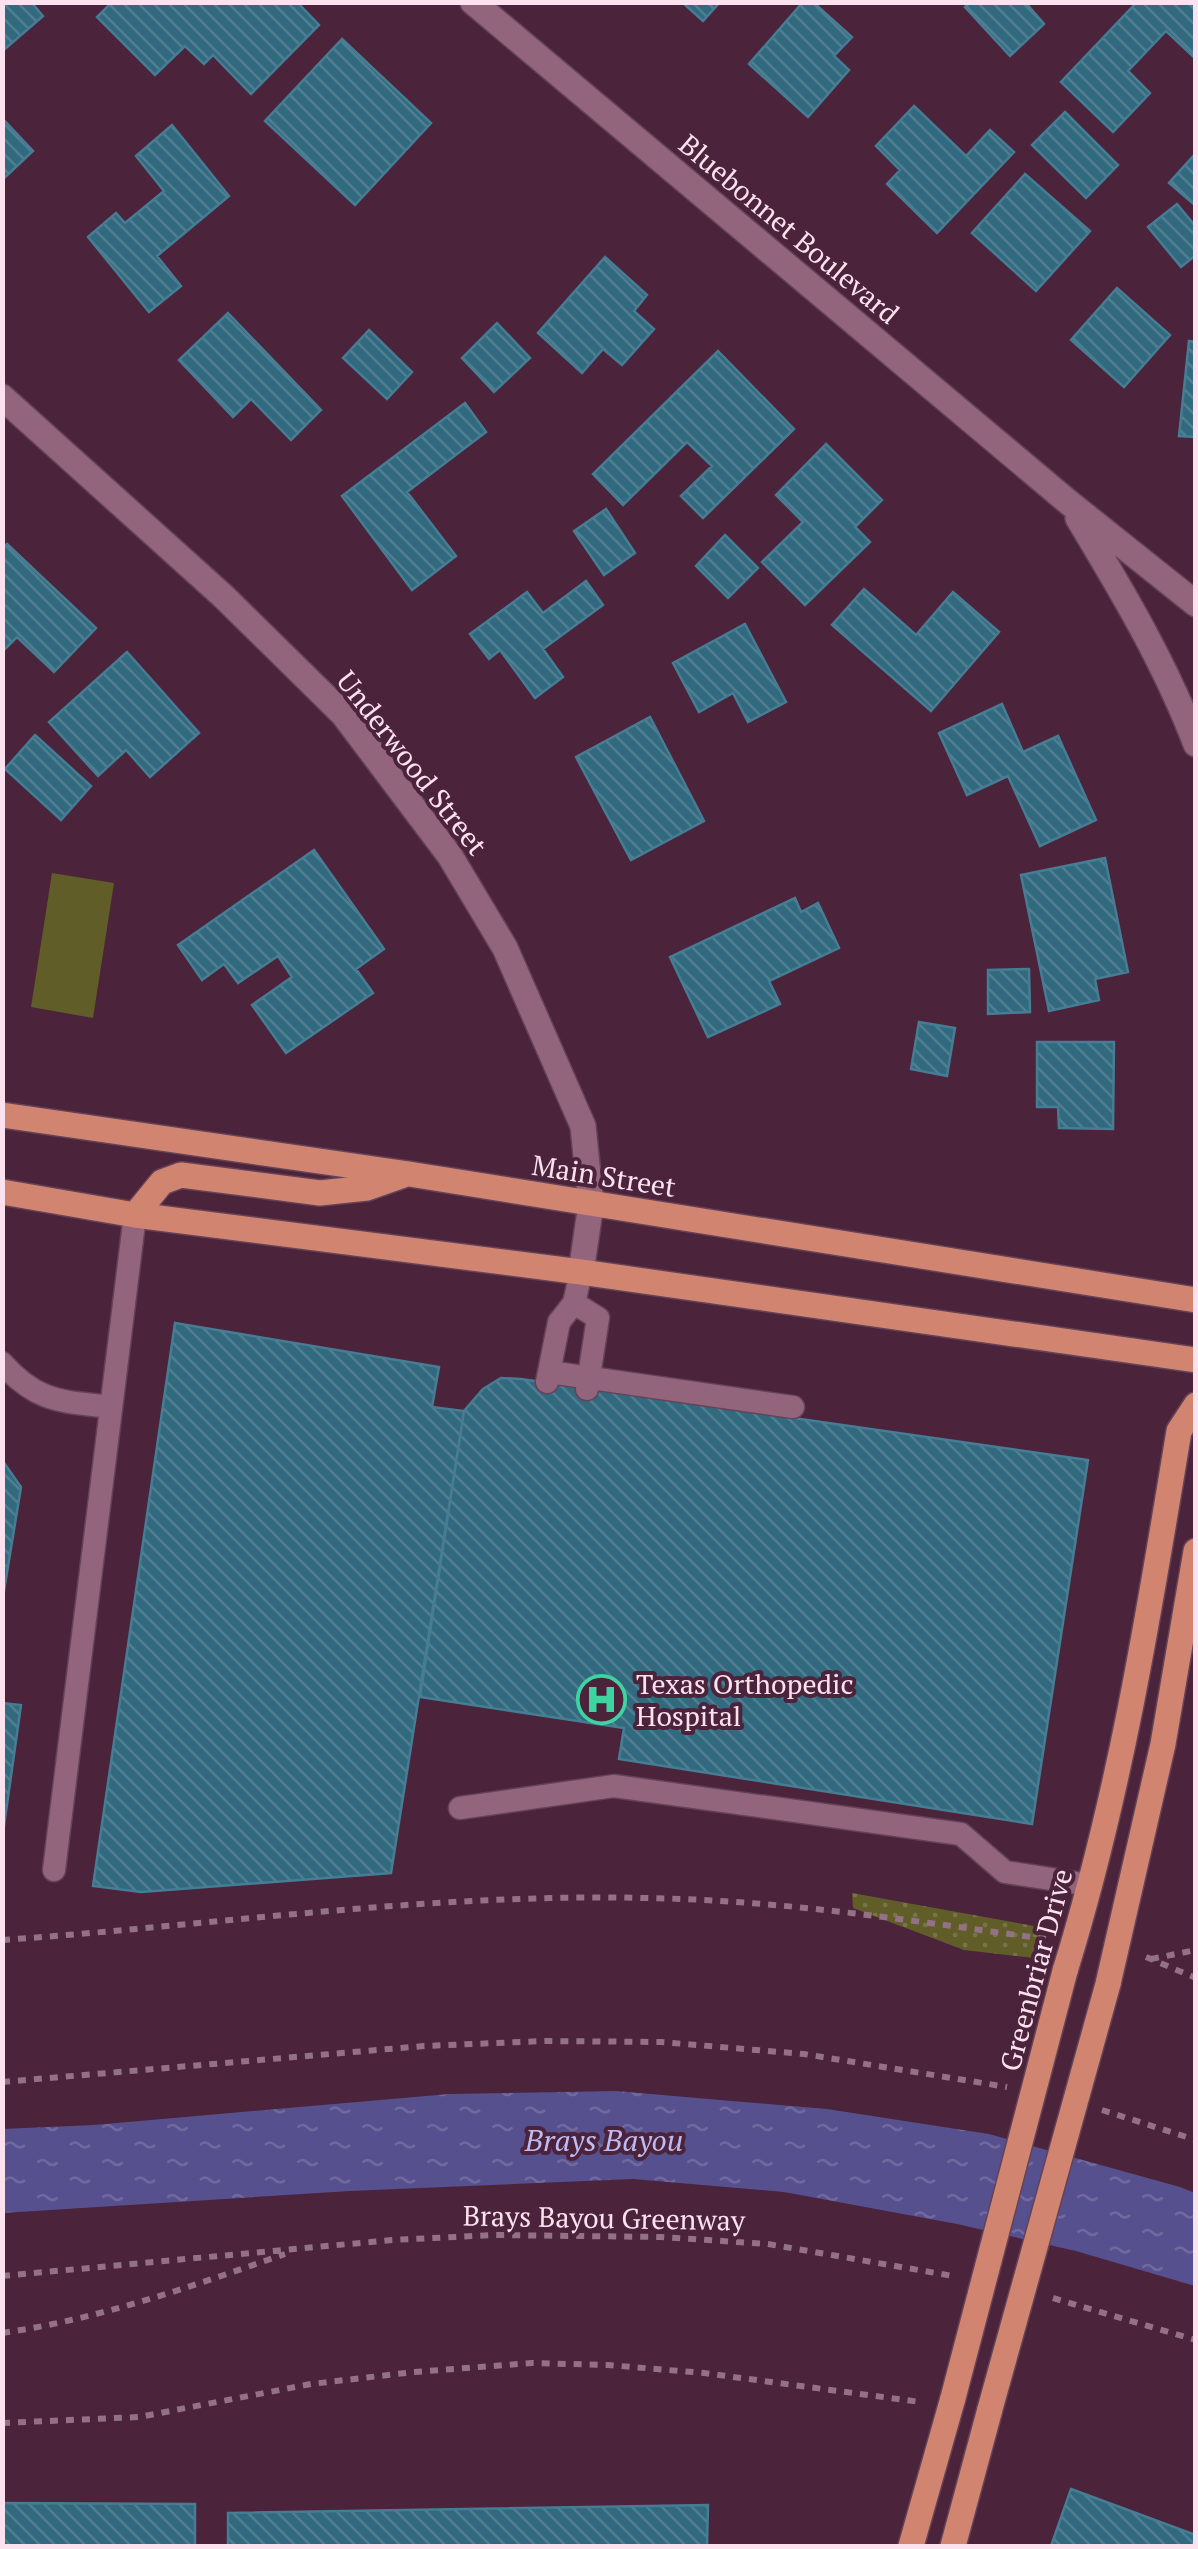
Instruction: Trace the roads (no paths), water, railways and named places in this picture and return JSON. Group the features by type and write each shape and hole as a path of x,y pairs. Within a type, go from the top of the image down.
{"main road":[{"name":"Main Street","path":"2,1115 408,1174 1196,1300"},
{"path":"135,1215 162,1182 181,1175 320,1193 367,1188 408,1174"},
{"path":"2,1192 135,1215 580,1272 1196,1360"},
{"name":"Greenbriar Drive","path":"911,2546 1106,1830 1180,1432 1196,1405"},
{"path":"953,2546 1108,1984 1163,1744 1196,1551"},
{"path":"1126,1734 1163,1744"}],"street":[{"name":"Bluebonnet Boulevard","path":"473,2 1067,501 1196,604"},
{"name":"Underwood Street","path":"2,397 223,596 343,714 450,856 505,948 583,1126 591,1204 580,1272"},
{"name":"Bluebonnet Boulevard","path":"1067,501 1142,624 1196,744"}],"lane":[{"path":"54,1870 135,1215"},
{"path":"580,1272 574,1303 559,1322 548,1377 587,1385 793,1407"},
{"path":"574,1303 598,1318 587,1385"},
{"path":"2,1363 29,1390 52,1398 111,1407"},
{"path":"460,1808 614,1786 961,1834 1005,1872 1090,1885"}],"water":[{"name":"Brays Bayou","path":"616,2091 827,2109 989,2134 1180,2187 1195,2193 1195,2286 1076,2251 957,2224 784,2192 633,2179 350,2191 3,2213 2,2129 94,2125 449,2094"}],"place":[{"name":"Texas Orthopedic Hospital","path":"601,1700"}]}
